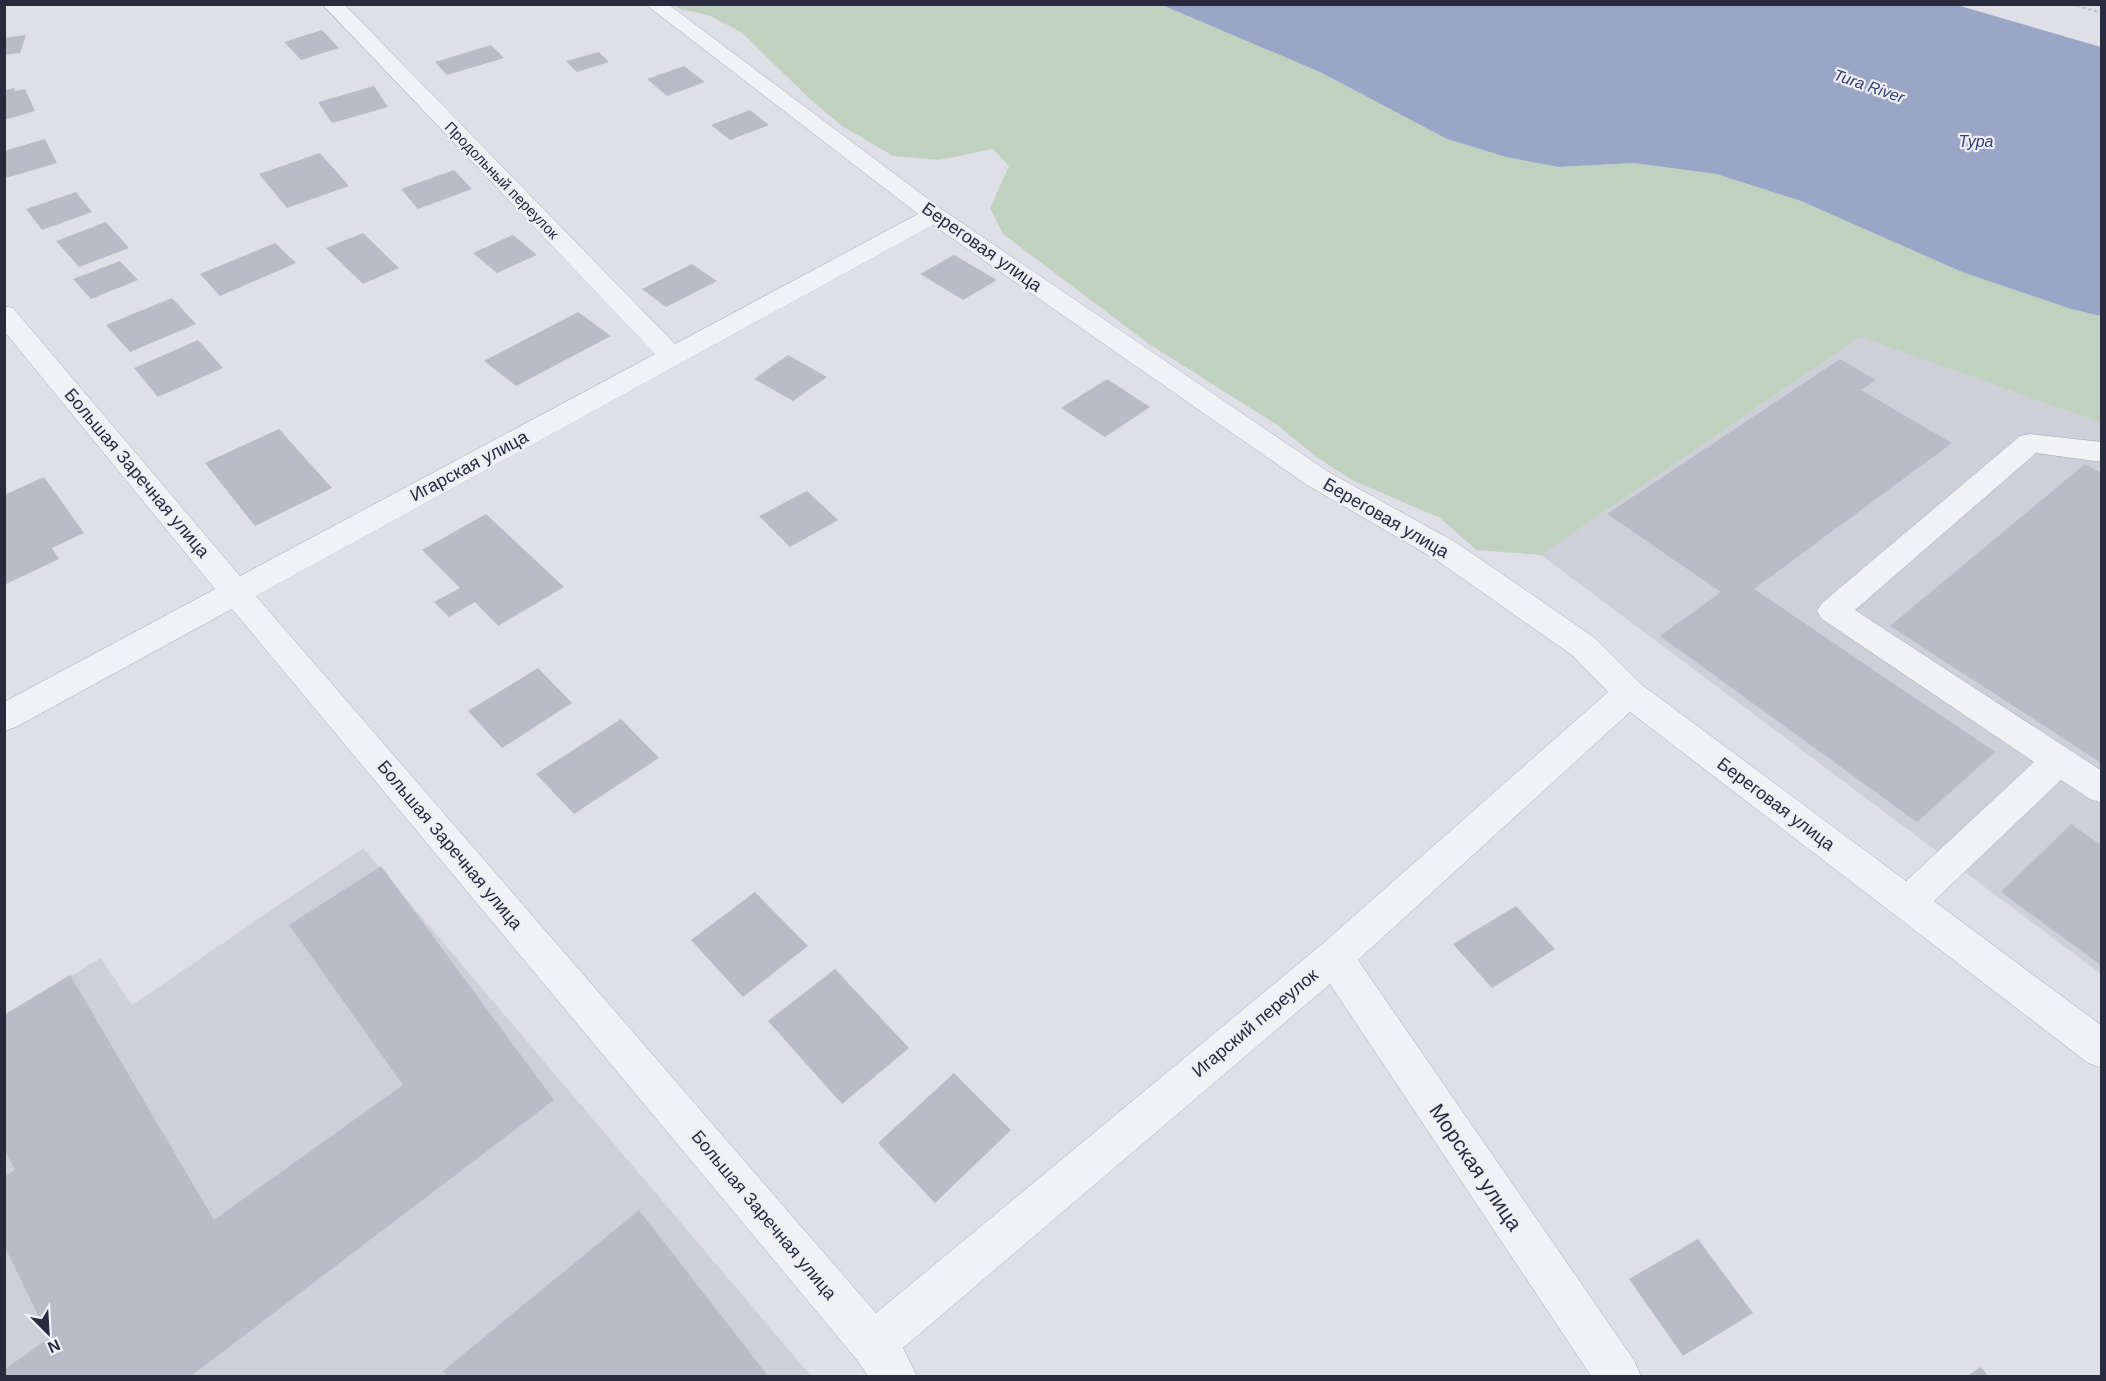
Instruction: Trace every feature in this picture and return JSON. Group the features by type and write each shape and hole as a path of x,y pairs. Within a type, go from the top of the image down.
{"street":[{"name":"Продольный переулок","path":"332,4 672,357"},
{"name":"Береговая улица","path":"655,4 934,215 1317,478 1446,551 1584,647 1629,693 2102,1050"},
{"name":"Игарская улица","path":"4,718 934,215"},
{"name":"Большая Заречная улица","path":"4,314 236,593 873,1344 894,1377"},
{"path":"2102,453 2030,443 1833,611 2102,789"},
{"name":"Игарский переулок","path":"873,1344 1334,957 1629,693"},
{"path":"1907,903 2058,761"},
{"name":"Морская улица","path":"1334,957 1618,1377"}],"path":[{"path":"2071,4 2102,13"}],"shaded area":[{"path":"1860,337 2101,423 2101,974 1541,555"},
{"path":"363,848 811,1376 5,1376 5,1016 101,958 132,1005"}],"green space":[{"path":"674,5 1162,5 1320,72 1447,139 1506,157 1559,167 1634,163 1716,174 1801,201 1962,272 2071,309 2101,316 2101,423 1860,337 1541,555 1476,550 1440,518 1352,480 1318,458 1277,425 1149,344 1003,234 990,208 1009,166 993,149 939,160 893,156 842,126 810,99 741,32 708,15 680,9"}],"water":[{"name":"Тура","path":"1162,5 1957,5 2101,47 2101,316 2071,309 1962,272 1801,201 1716,174 1634,163 1559,167 1506,157 1447,139 1320,72"}],"building":[{"path":"322,30 339,48 301,60 284,42"},
{"path":"26,35 20,53 4,55 4,38"},
{"path":"491,45 504,58 447,75 435,62"},
{"path":"599,52 609,62 577,72 566,61"},
{"path":"684,66 705,82 667,96 647,79"},
{"path":"374,86 388,107 332,123 318,102"},
{"path":"14,88 15,91 25,89 35,111 4,120 4,91"},
{"path":"750,110 769,125 730,140 711,125"},
{"path":"45,139 57,163 6,178 4,151"},
{"path":"320,153 349,186 287,208 259,174"},
{"path":"454,170 472,189 418,209 401,189"},
{"path":"76,192 92,212 42,230 26,209"},
{"path":"106,222 129,248 79,267 56,241"},
{"path":"363,233 399,268 363,284 326,248"},
{"path":"513,235 537,255 497,273 473,253"},
{"path":"275,243 296,263 220,296 200,274"},
{"path":"954,255 997,280 963,300 920,274"},
{"path":"120,261 138,280 91,299 73,279"},
{"path":"692,264 717,281 666,307 642,289"},
{"path":"172,298 196,324 130,352 106,325"},
{"path":"578,312 611,336 516,386 484,361"},
{"path":"198,340 223,368 158,397 134,368"},
{"path":"788,355 827,377 793,401 754,379"},
{"path":"1840,359 1876,380 1861,390 1952,443 1754,589 1995,752 1917,822 1660,636 1721,592 1607,514"},
{"path":"1107,379 1150,407 1105,437 1061,408"},
{"path":"279,429 332,488 255,526 205,463"},
{"path":"2085,464 2102,473 2100,762 1890,626"},
{"path":"44,477 84,533 52,548 59,559 4,585 4,495"},
{"path":"807,491 838,520 790,547 759,516"},
{"path":"486,514 564,587 498,626 475,602 449,617 434,602 460,588 422,550"},
{"path":"538,668 572,703 502,748 468,711"},
{"path":"621,719 659,758 574,814 536,774"},
{"path":"2071,824 2102,846 2102,966 2001,892"},
{"path":"381,866 554,1100 191,1376 4,1376 4,1370 49,1338 4,1245 4,1177 15,1170 4,1149 4,1015 70,975 214,1220 403,1085 289,925"},
{"path":"755,892 808,946 743,997 691,940"},
{"path":"1516,906 1555,949 1492,988 1453,944"},
{"path":"835,969 909,1048 842,1104 768,1021"},
{"path":"954,1073 1011,1130 935,1203 878,1143"},
{"path":"639,1210 768,1376 447,1376 443,1371"},
{"path":"1698,1239 1753,1313 1683,1356 1629,1279"},
{"path":"1981,1367 1988,1376 1967,1376"}],"water label":[{"name":"Tura River","path":"1869,86"}]}
